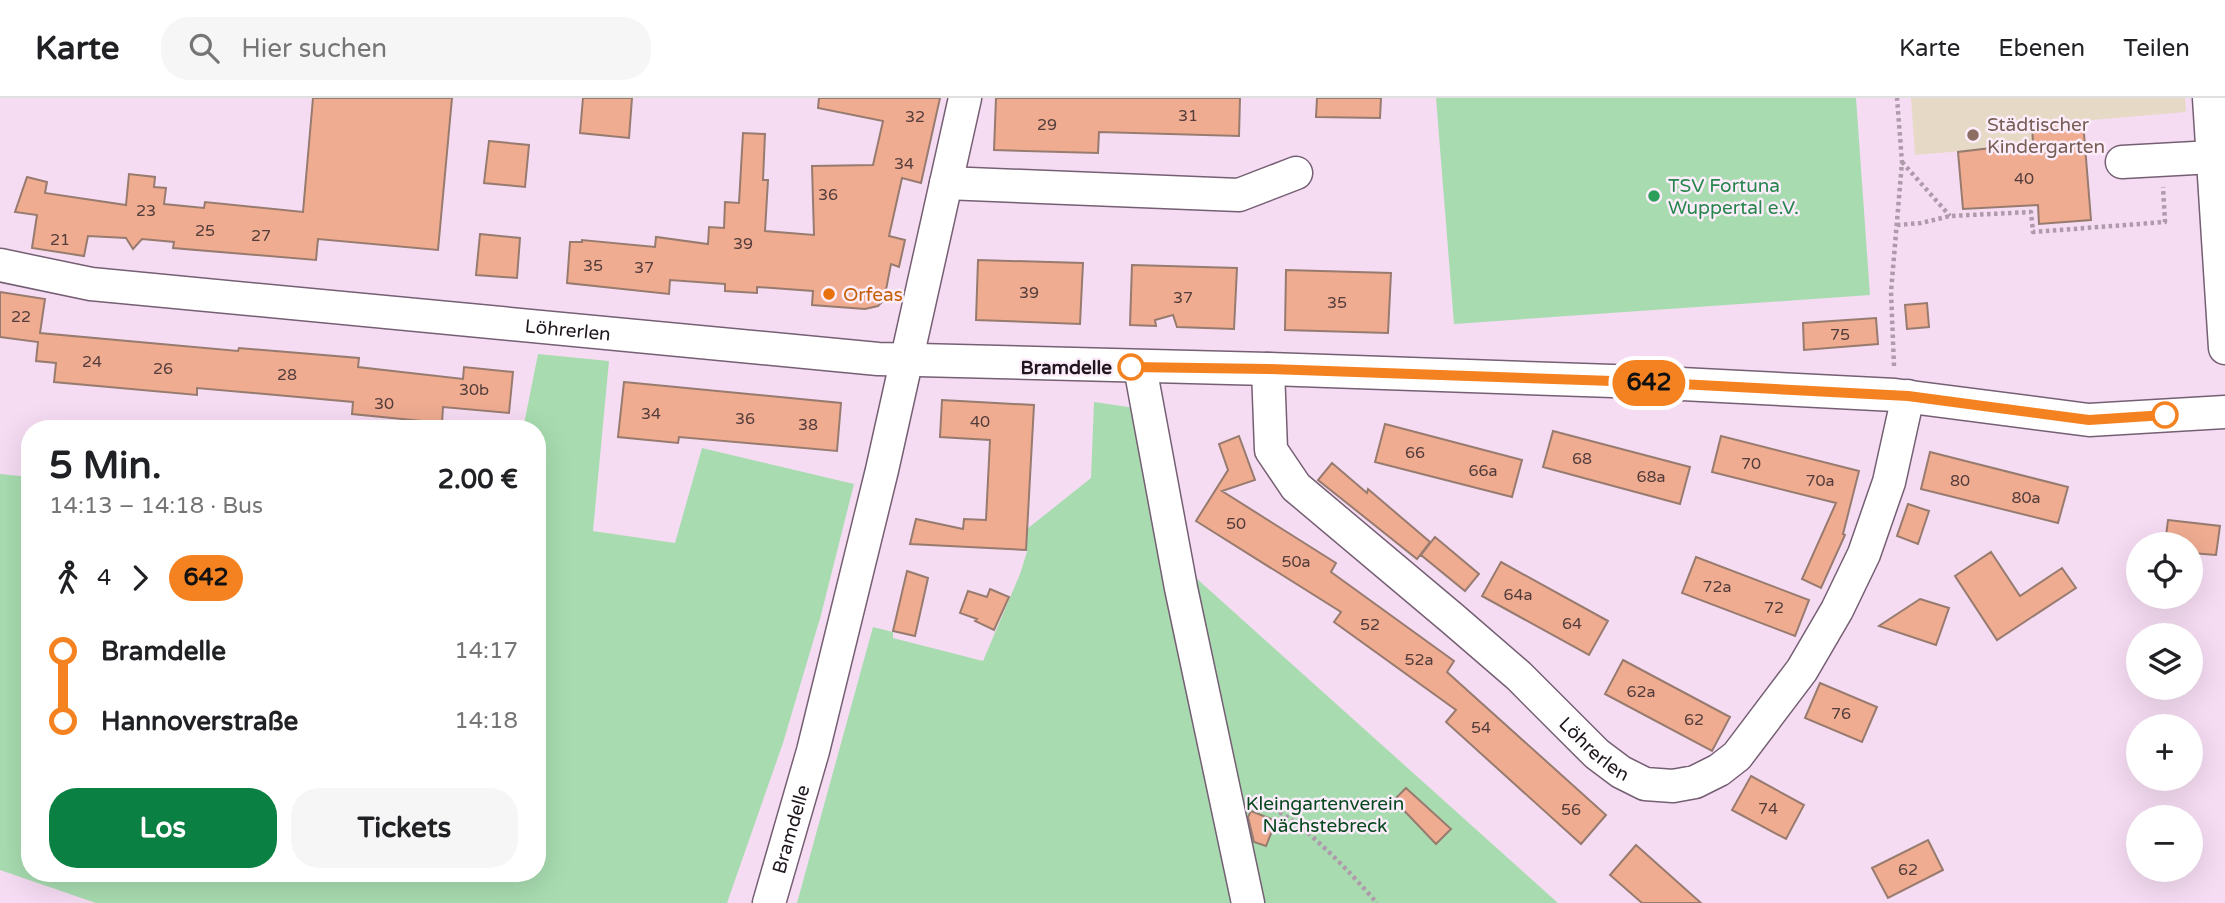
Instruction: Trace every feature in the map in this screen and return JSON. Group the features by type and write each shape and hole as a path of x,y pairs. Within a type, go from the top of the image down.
{"street":[{"name":"Bramdelle","path":"769,903 813,751 882,470 965,98"},
{"path":"2209,98 2225,348"},
{"path":"2122,162 2213,157"},
{"path":"946,183 1239,195 1296,173"},
{"name":"Löhrerlen","path":"0,265 91,284 906,360 1642,382 1902,395 2089,420 2225,412"},
{"path":"1140,367 1181,588 1248,903"},
{"name":"Löhrerlen","path":"1268,369 1271,450 1296,487 1519,676 1597,754 1620,772 1645,784 1673,786 1695,782 1719,770 1737,755 1802,670 1837,610 1864,554 1889,482 1902,395"}],"path":[{"path":"1897,98 1902,162 1891,292 1902,395"},
{"path":"1897,225 1950,216 2031,212 2033,232 2165,222 2162,160"},
{"path":"1902,162 1950,216"},
{"path":"1246,800 1268,804 1299,825 1377,903"}],"shaded area":[{"name":"Städtischer Kindergarten","path":"1911,98 2185,98 2186,112 2033,125 2034,145 1915,155"}],"green space":[{"name":"TSV Fortuna Wuppertal e.V.","path":"1436,98 1856,98 1870,295 1454,324"},
{"path":"538,354 609,361 593,531 675,543 702,448 854,484 821,615 783,743 727,903 96,903 35,882 546,882 546,420 525,420"},
{"path":"1094,402 1135,408 1237,903 797,903 873,627 893,632 893,638 983,661 1020,574 1027,552 1027,529 1091,478"},
{"path":"0,474 21,476 21,877 0,870"},
{"name":"Kleingartenverein Nächstebreck","path":"1186,569 1558,903 1251,903"}],"building":[{"path":"313,98 452,98 438,250 318,239 316,260 173,248 174,242 142,239 133,249 126,238 88,236 84,256 32,248 37,215 15,212 27,177 47,182 45,193 126,205 129,174 155,177 154,187 166,188 164,204 204,208 205,202 303,212"},
{"path":"583,98 632,98 629,138 580,133"},
{"path":"819,98 940,98 921,183 902,178 889,236 905,240 899,267 891,264 884,300 878,306 865,309 812,305 813,291 757,287 757,293 725,291 725,284 670,280 669,294 567,283 570,242 582,240 655,247 656,237 708,244 709,227 724,228 725,202 739,203 743,133 765,134 763,180 768,180 765,231 814,235 812,166 873,165 883,121 818,108"},
{"path":"996,98 1240,98 1239,136 1099,132 1098,153 994,150"},
{"path":"1317,98 1381,98 1380,118 1316,117"},
{"path":"2083,121 2091,220 2039,224 2038,205 1963,209 1958,152 2033,143 2032,125"},
{"path":"489,141 529,145 525,187 484,183"},
{"path":"480,234 520,238 517,278 476,275"},
{"path":"978,260 1083,263 1080,324 976,320"},
{"path":"1132,265 1237,268 1234,329 1177,327 1173,315 1155,320 1156,326 1130,325"},
{"path":"1286,270 1391,273 1388,333 1285,330"},
{"path":"0,292 45,299 40,333 238,351 239,348 359,358 358,367 463,379 464,367 513,372 509,413 443,407 442,420 412,420 352,414 353,402 197,388 197,395 54,382 56,363 36,361 38,342 0,337"},
{"path":"1927,303 1929,327 1907,329 1905,305"},
{"path":"1876,318 1878,344 1804,350 1803,323"},
{"path":"624,382 841,403 837,451 679,437 678,443 618,437"},
{"path":"942,400 1034,405 1026,550 910,544 916,519 963,529 964,519 986,520 990,440 940,437"},
{"path":"1385,424 1522,460 1512,497 1375,462"},
{"path":"1553,431 1690,467 1680,504 1543,467"},
{"path":"1239,436 1255,480 1222,491 1336,563 1331,572 1454,661 1447,672 1606,815 1581,844 1446,722 1456,710 1334,622 1341,612 1196,521 1228,470 1219,444"},
{"path":"1721,436 1859,471 1843,534 1845,535 1821,588 1802,579 1836,503 1712,472"},
{"path":"1930,452 2068,487 2058,523 1921,489"},
{"path":"1332,463 1367,493 1368,489 1430,542 1417,559 1318,480"},
{"path":"1908,504 1929,511 1918,544 1897,536"},
{"path":"2168,520 2220,526 2216,555 2203,554 2203,532 2166,532"},
{"path":"1435,537 1479,574 1465,591 1421,555"},
{"path":"1991,552 2020,596 2062,568 2076,588 1997,640 1955,576"},
{"path":"1696,557 1809,600 1795,636 1682,593"},
{"path":"1501,562 1608,621 1589,655 1482,596"},
{"path":"907,571 928,578 915,636 893,631"},
{"path":"990,589 1009,597 994,630 975,621 977,619 960,613 968,591 987,597"},
{"path":"1920,599 1949,608 1936,645 1879,626"},
{"path":"1623,660 1730,717 1712,751 1605,694"},
{"path":"1820,683 1877,707 1862,742 1805,718"},
{"path":"1751,776 1804,805 1786,839 1732,810"},
{"path":"1406,788 1451,829 1436,844 1394,800"},
{"path":"1251,811 1276,821 1266,846 1254,842 1248,817"},
{"path":"1928,840 1943,870 1888,898 1872,868"},
{"path":"1636,845 1701,903 1642,903 1610,875"}],"bus line":[{"name":"642","path":"1131,367 1642,382 1908,396 2089,420 2165,415"}],"place":[{"name":"Städtischer Kindergarten","path":"1973,135"},
{"name":"TSV Fortuna Wuppertal e.V.","path":"1654,196"},
{"name":"Orfeas","path":"829,294"},
{"name":"Bramdelle","path":"1131,367"}]}
